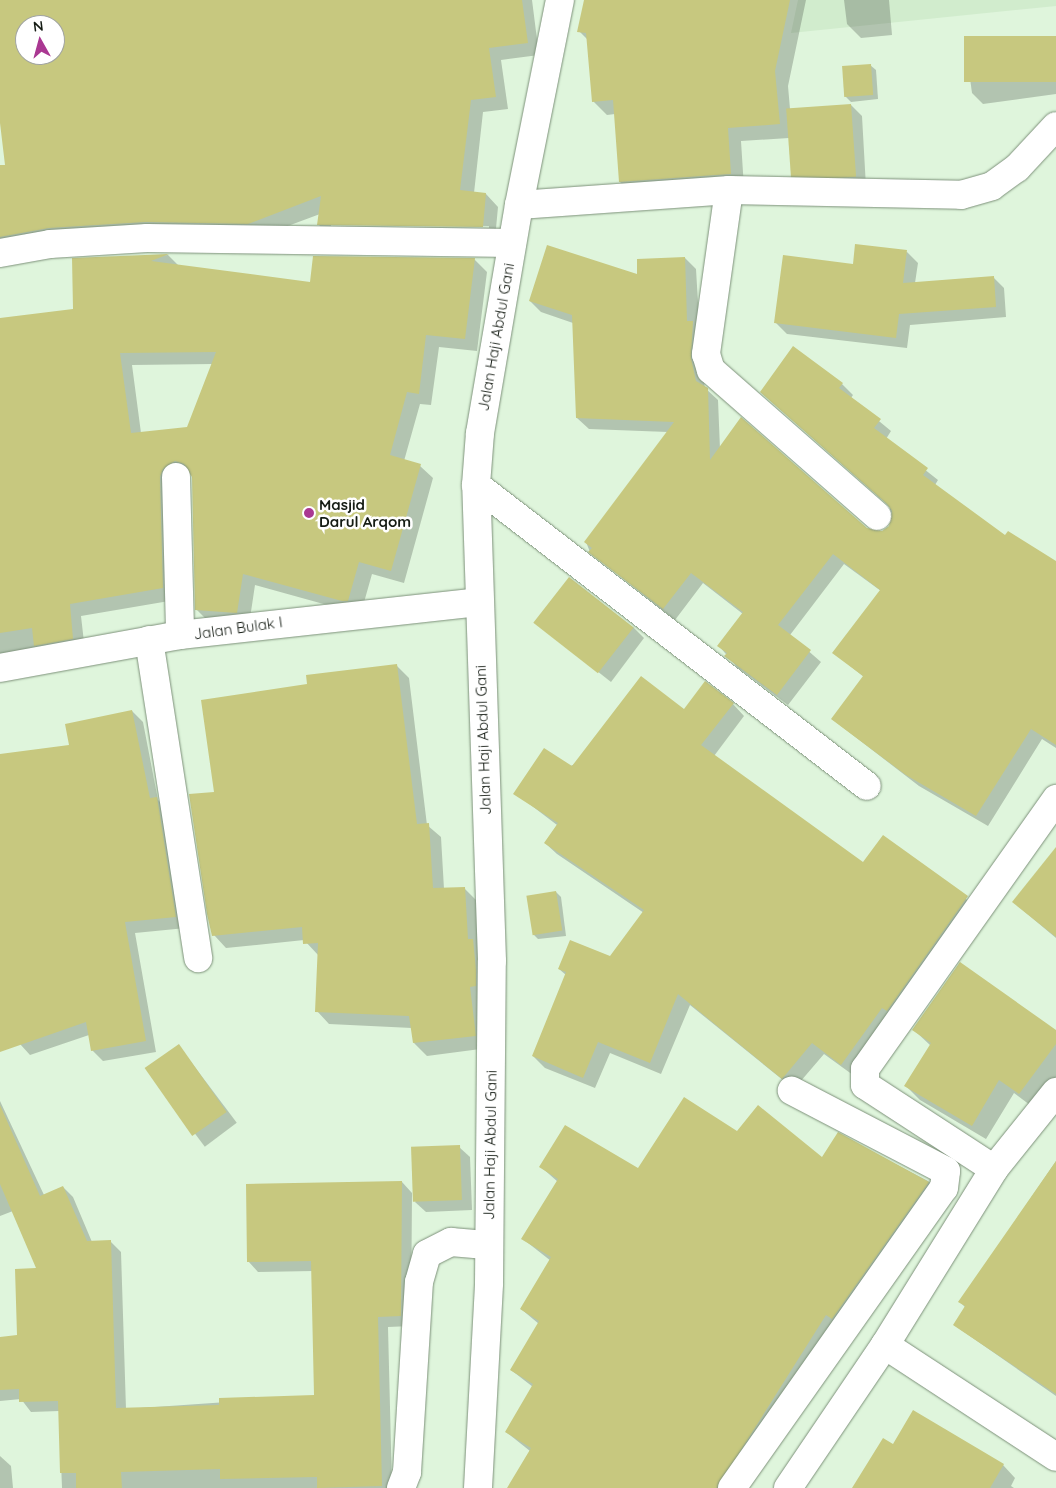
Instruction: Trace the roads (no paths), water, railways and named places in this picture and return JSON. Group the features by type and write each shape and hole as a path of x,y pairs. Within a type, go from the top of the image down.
{"street":[{"name":"Jalan Haji Abdul Gani","path":"478,1488 489,1245 492,961 478,602 476,485 480,433 512,243 560,0"},
{"path":"519,205 729,190 960,195 992,186 1018,168 1056,126"},
{"path":"729,190 706,354 710,370 877,516"},
{"path":"0,253 50,244 147,238 512,243"},
{"path":"176,477 180,636"},
{"path":"476,485 867,786"},
{"name":"Jalan Bulak I","path":"0,668 149,640 478,602"},
{"path":"149,640 198,958"},
{"path":"994,1169 865,1085 865,1069 1056,799"},
{"path":"732,1488 944,1188 946,1171 792,1091"},
{"path":"788,1488 885,1345 994,1169 1056,1092"},
{"path":"401,1488 407,1472 419,1282 427,1254 451,1242 489,1245"},
{"path":"885,1345 1056,1457"}],"place":[{"name":"Masjid Darul Arqom","path":"309,513"}]}
